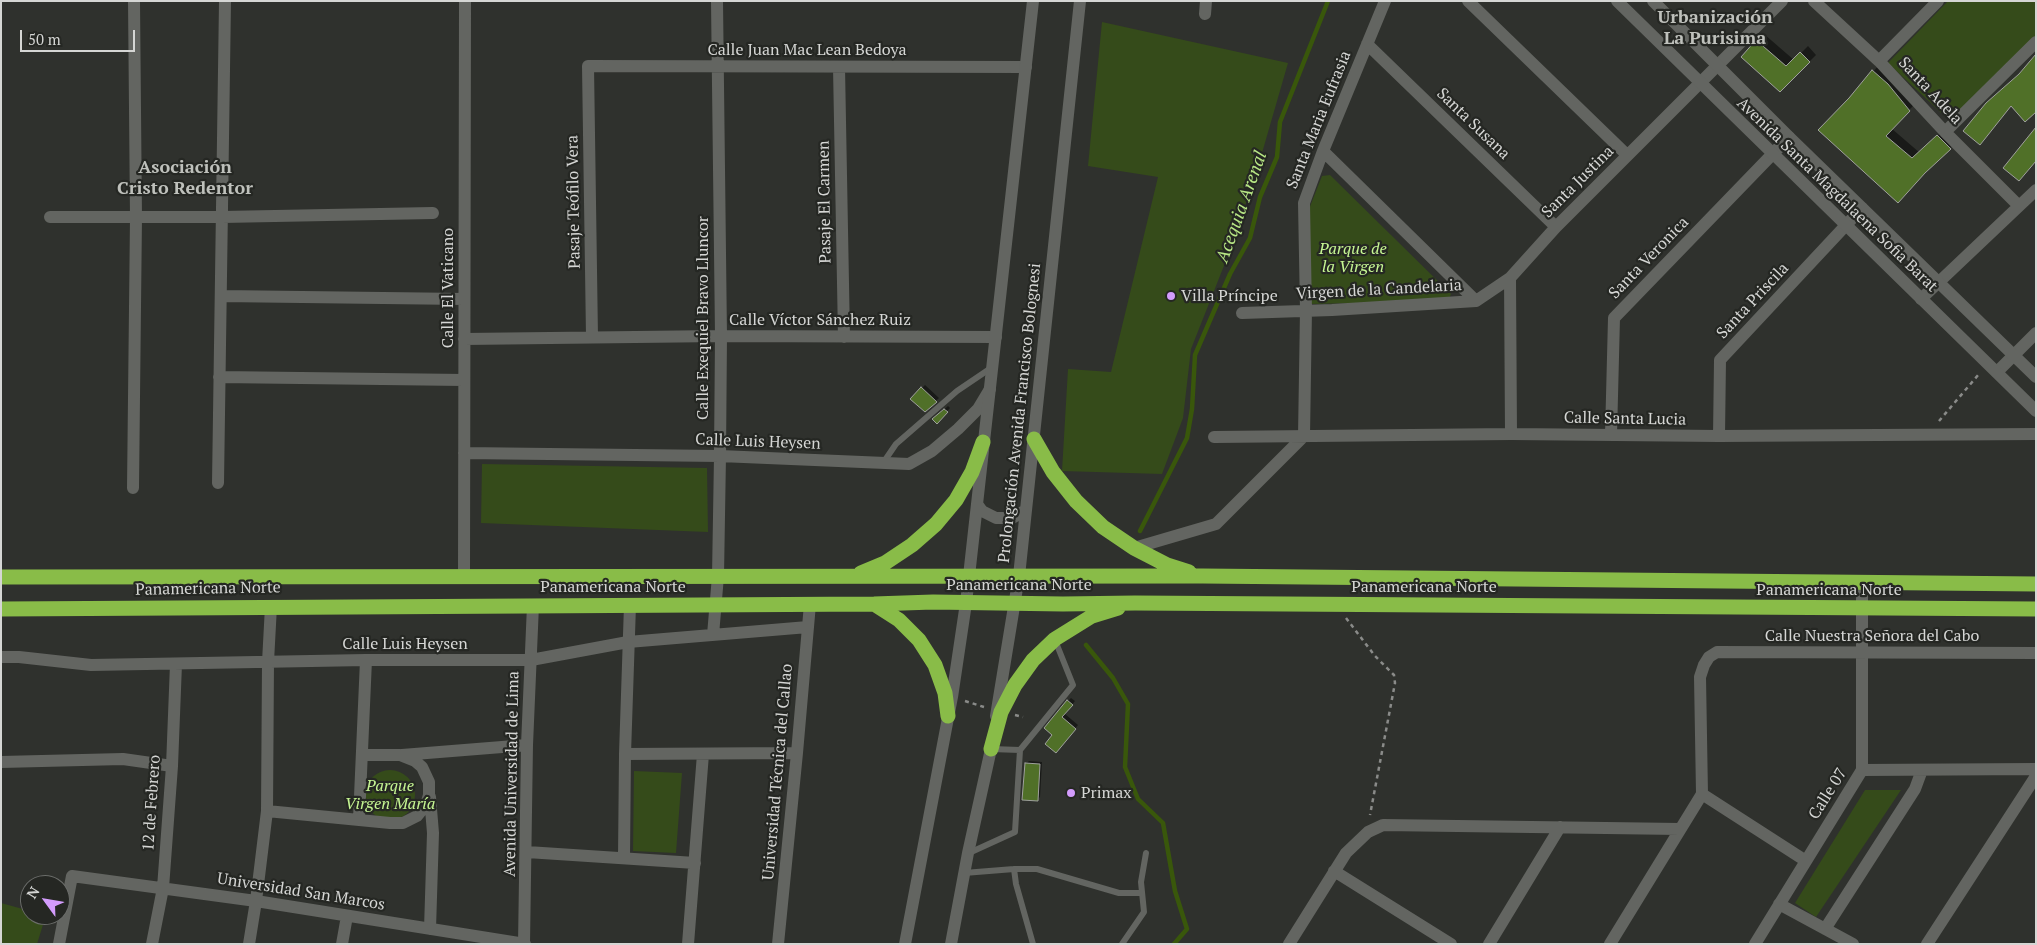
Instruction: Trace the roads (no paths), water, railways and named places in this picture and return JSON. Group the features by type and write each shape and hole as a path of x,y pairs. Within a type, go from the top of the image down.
{"highway":[{"path":"1034,439 1052,472 1076,501 1103,527 1134,548 1167,565 1202,576"},
{"path":"856,575 885,563 912,546 936,524 956,500 968,479 983,442"},
{"name":"Panamericana Norte","path":"1,576 1202,576 2036,584"},
{"name":"Panamericana Norte","path":"1,609 874,604 933,602 2036,609"},
{"path":"991,749 999,712 1033,660 1054,639 1092,616 1135,603"},
{"path":"874,604 899,620 919,640 935,665 945,693 948,716"}],"street":[{"path":"133,488 136,217 134,1"},
{"path":"218,483 225,1"},
{"name":"Calle El Vaticano","path":"464,575 465,1"},
{"name":"Calle Exequiel Bravo Lluncor","path":"713,635 718,576 720,456 717,1"},
{"name":"Prolongación Avenida Francisco Bolognesi","path":"905,944 952,697 966,603 1033,1"},
{"name":"Prolongación Avenida Francisco Bolognesi","path":"999,712 1016,603 1080,1"},
{"path":"1205,14 1206,1"},
{"name":"Santa Maria Eufrasia","path":"1304,436 1306,310 1304,203 1323,151 1385,1"},
{"path":"1468,1 1627,156"},
{"name":"Avenida Santa Magdalaena Sofia Barat","path":"1617,1 2036,411"},
{"name":"Avenida Santa Magdalaena Sofia Barat","path":"1653,1 1789,137 2036,377"},
{"name":"Santa Justina","path":"1510,278 1556,227 1782,1"},
{"name":"Santa Adela","path":"1814,1 1879,61 1945,132 2019,206"},
{"path":"1879,61 1938,1"},
{"path":"1945,132 2036,42"},
{"name":"Santa Susana","path":"1367,44 1556,227"},
{"name":"Calle Juan Mac Lean Bedoya","path":"588,66 1026,67"},
{"name":"Pasaje Teófilo Vera","path":"588,66 592,337"},
{"name":"Pasaje El Carmen","path":"839,66 844,337"},
{"name":"Santa Veronica","path":"1611,435 1614,318 1789,137"},
{"path":"1323,151 1476,301"},
{"path":"1922,299 2036,190"},
{"name":"Santa Priscila","path":"1718,436 1720,360 1862,208"},
{"path":"50,217 222,217 433,213"},
{"path":"1510,278 1511,434"},
{"name":"Virgen de la Candelaria","path":"1242,314 1476,301 1510,278"},
{"path":"221,296 464,299"},
{"path":"1992,368 2014,355 2036,333"},
{"name":"Calle Víctor Sánchez Ruiz","path":"464,339 720,336 996,337"},
{"path":"219,377 464,380"},
{"name":"Calle Luis Heysen","path":"464,453 720,456 909,464 932,451 978,408 990,390"},
{"name":"Calle Santa Lucia","path":"1214,437 1511,434 1718,436 2036,434"},
{"path":"1134,548 1214,525 1304,436"},
{"path":"977,504 989,515 996,518 1012,518 1026,510"},
{"name":"Calle 07","path":"1755,944 1862,770 1862,583"},
{"path":"624,857 630,604"},
{"name":"Universidad Técnica del Callao","path":"778,944 810,604"},
{"name":"Avenida Universidad de Lima","path":"524,944 533,605"},
{"path":"249,944 267,811 268,662 271,606"},
{"name":"Calle Luis Heysen","path":"1,657 19,657 91,665 366,660 531,660 628,642 808,627"},
{"name":"Calle Nuestra Señora del Cabo","path":"1702,794 1700,677 1709,657 1717,652 2036,653"},
{"path":"359,819 366,660"},
{"name":"12 de Febrero","path":"152,944 162,888 172,766 176,664"},
{"path":"363,755 400,755 528,745"},
{"path":"951,944 968,853 991,749"},
{"path":"625,754 797,754"},
{"path":"688,944 704,754"},
{"path":"400,755 415,761 422,767 429,782 434,832 430,929"},
{"path":"1,762 122,759 172,766"},
{"path":"1862,770 2036,769"},
{"path":"1825,929 1915,788 1922,770"},
{"path":"1927,944 2036,776"},
{"path":"1610,944 1702,794 1806,861"},
{"path":"267,811 403,823 416,816 426,805 429,795"},
{"path":"1289,944 1346,853 1368,832 1382,825 1680,828"},
{"path":"1489,944 1560,827"},
{"path":"526,852 695,863"},
{"path":"1334,871 1444,942"},
{"name":"Universidad San Marcos","path":"59,944 72,876 256,901 524,944"},
{"path":"1779,904 1853,944"},
{"path":"342,944 347,916"}],"lane":[{"path":"883,463 896,444 957,391 992,367"},
{"path":"968,853 1015,832 1020,750 1073,685 1054,639"},
{"path":"991,749 1020,750"},
{"path":"1122,944 1144,912 1144,899 1141,894 1146,853"},
{"path":"1014,869 1016,884 1033,944"},
{"path":"964,873 1037,869 1110,891 1141,894"}],"waterway":[{"name":"Acequia Arenal","path":"1140,531 1187,438 1192,409 1195,355 1230,274 1250,238 1260,197 1277,157 1280,122 1328,1"},
{"name":"Acequia Arenal","path":"1086,645 1113,678 1128,704 1125,767 1138,799 1163,823 1175,891 1187,929 1174,944"}],"place":[{"name":"Villa Príncipe","path":"1171,296"},
{"name":"Primax","path":"1071,793"}],"district":[{"name":"Urbanización La Purisima","path":"1715,28"},
{"name":"Asociación Cristo Redentor","path":"185,178"}],"park label":[{"name":"Parque de la Virgen","path":"1353,258"},
{"name":"Parque Virgen María","path":"390,795"}]}
